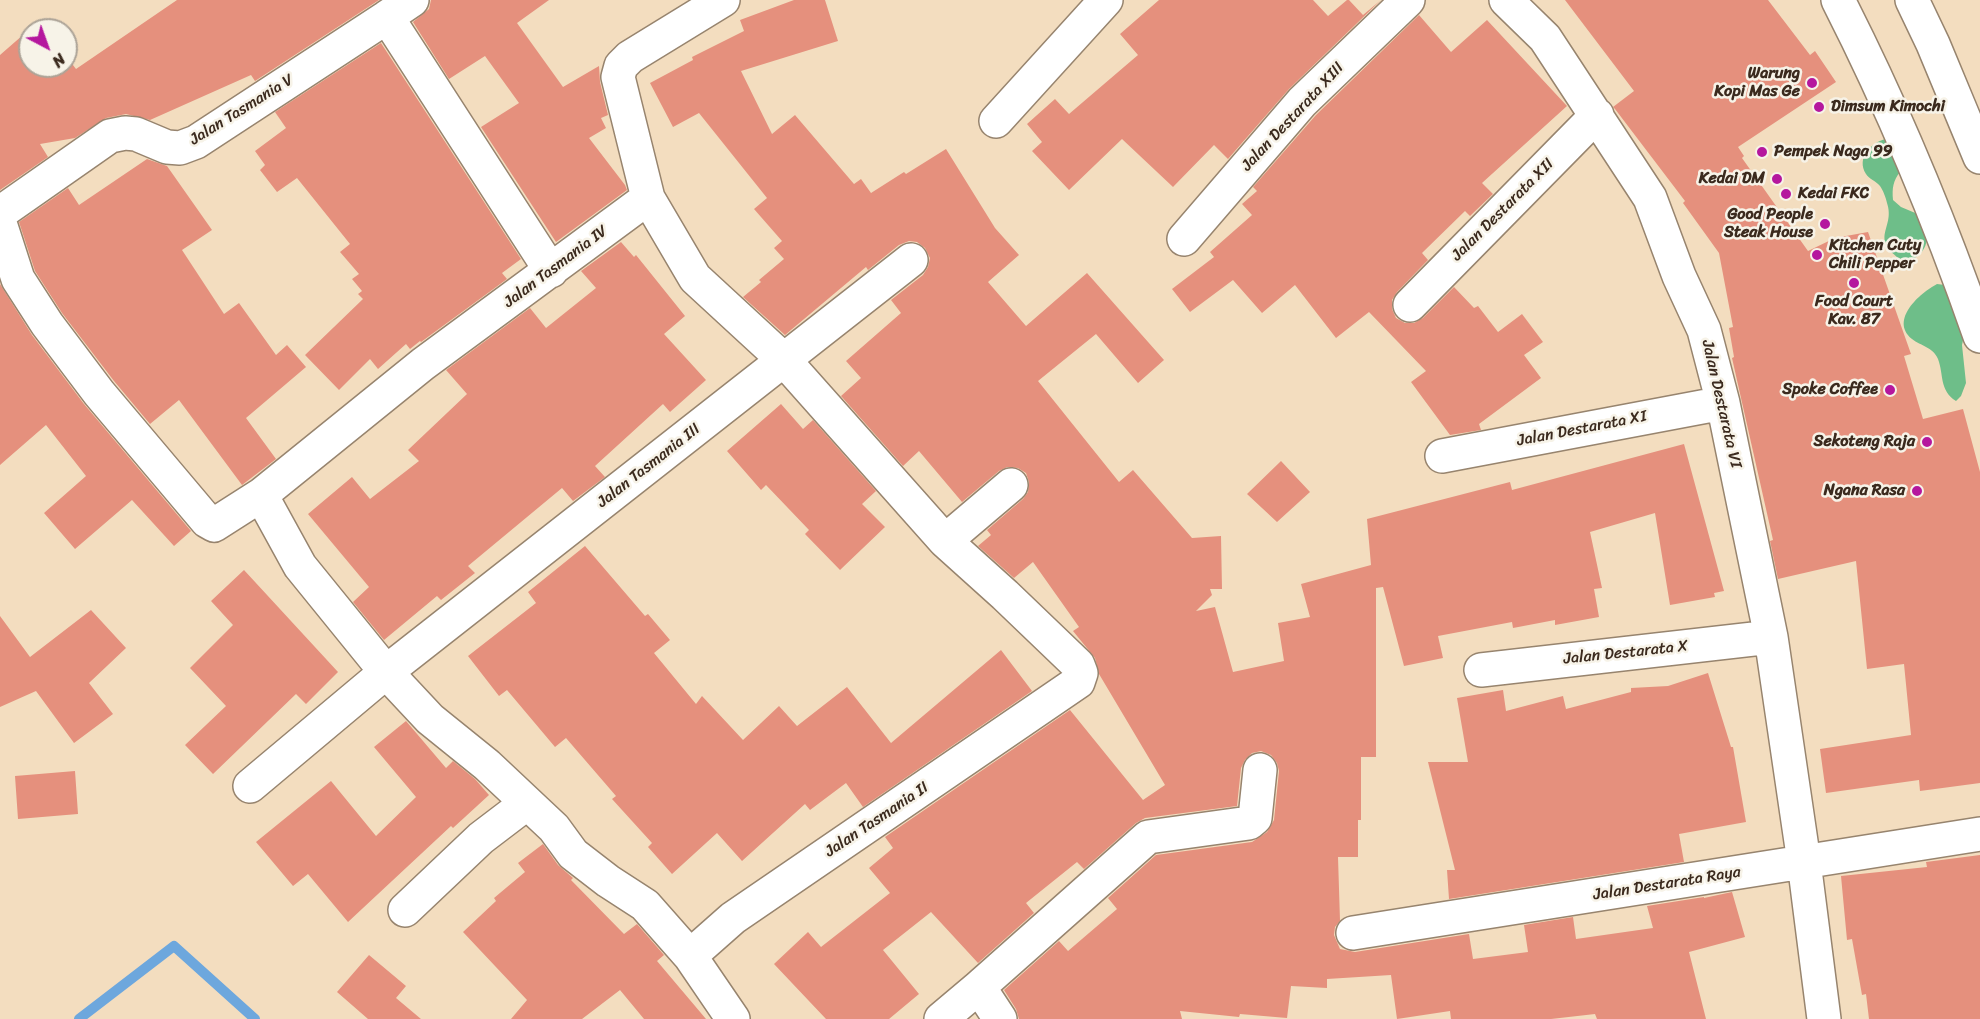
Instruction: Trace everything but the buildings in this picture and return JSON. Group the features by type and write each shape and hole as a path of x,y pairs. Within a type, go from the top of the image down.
{"street":[{"path":"723,0 630,57 621,66 618,77 648,198 695,278 784,360 945,541 1011,485"},
{"path":"996,121 1106,0"},
{"name":"Jalan Destarata XIII","path":"1184,239 1302,102 1408,0"},
{"name":"Jalan Destarata VI","path":"1506,0 1545,38 1650,198 1679,276 1704,330 1723,403 1771,637 1824,1019"},
{"path":"1838,0 1869,61 1912,160 1958,272 1980,336"},
{"path":"1912,0 1980,157"},
{"name":"Jalan Tasmania V","path":"0,213 110,136 124,133 136,134 167,147 180,148 196,142 400,9 551,271"},
{"name":"Jalan Destarata XII","path":"1410,305 1597,115"},
{"name":"Jalan Tasmania IV","path":"0,223 18,279 42,316 99,393 207,522 214,525 261,495 423,364 648,198"},
{"name":"Jalan Tasmania III","path":"250,786 386,672 911,260"},
{"name":"Jalan Destarata XI","path":"1442,456 1723,403"},
{"path":"261,495 300,566 386,672 430,719 487,765 554,828 573,854 608,881 645,905 690,956 733,1019"},
{"name":"Jalan Tasmania II","path":"690,956 733,918 1078,682 1081,673 1078,664 945,541"},
{"name":"Jalan Destarata X","path":"1481,670 1771,637"},
{"path":"941,1019 1148,837 1237,826 1255,818 1260,770"},
{"path":"405,910 481,838 527,803"},
{"name":"Jalan Destarata Raya","path":"1353,933 1980,834"},
{"path":"979,987 1000,1019"}],"green space":[{"path":"1885,139 1900,172 1894,185 1893,200 1901,207 1920,215 1926,231 1924,249 1906,263 1887,247 1885,234 1889,212 1886,199 1880,186 1867,176 1863,168 1866,152"},
{"path":"1937,284 1945,285 1965,331 1962,345 1966,383 1961,396 1956,401 1944,387 1936,355 1912,339 1906,332 1904,324 1905,316 1916,300"}],"waterway":[{"path":"79,1019 174,946 255,1019"}],"place":[{"name":"Warung Kopi Mas Ge","path":"1812,83"},
{"name":"Dimsum Kimochi","path":"1819,107"},
{"name":"Pempek Naga 99","path":"1762,152"},
{"name":"Kedai DM","path":"1777,179"},
{"name":"Kedai FKC","path":"1786,194"},
{"name":"Good People Steak House","path":"1825,224"},
{"name":"Kitchen Cuty Chili Pepper","path":"1817,255"},
{"name":"Food Court Kav. 87","path":"1854,283"},
{"name":"Spoke Coffee","path":"1890,390"},
{"name":"Sekoteng Raja","path":"1927,442"},
{"name":"Ngana Rasa","path":"1917,491"}]}
